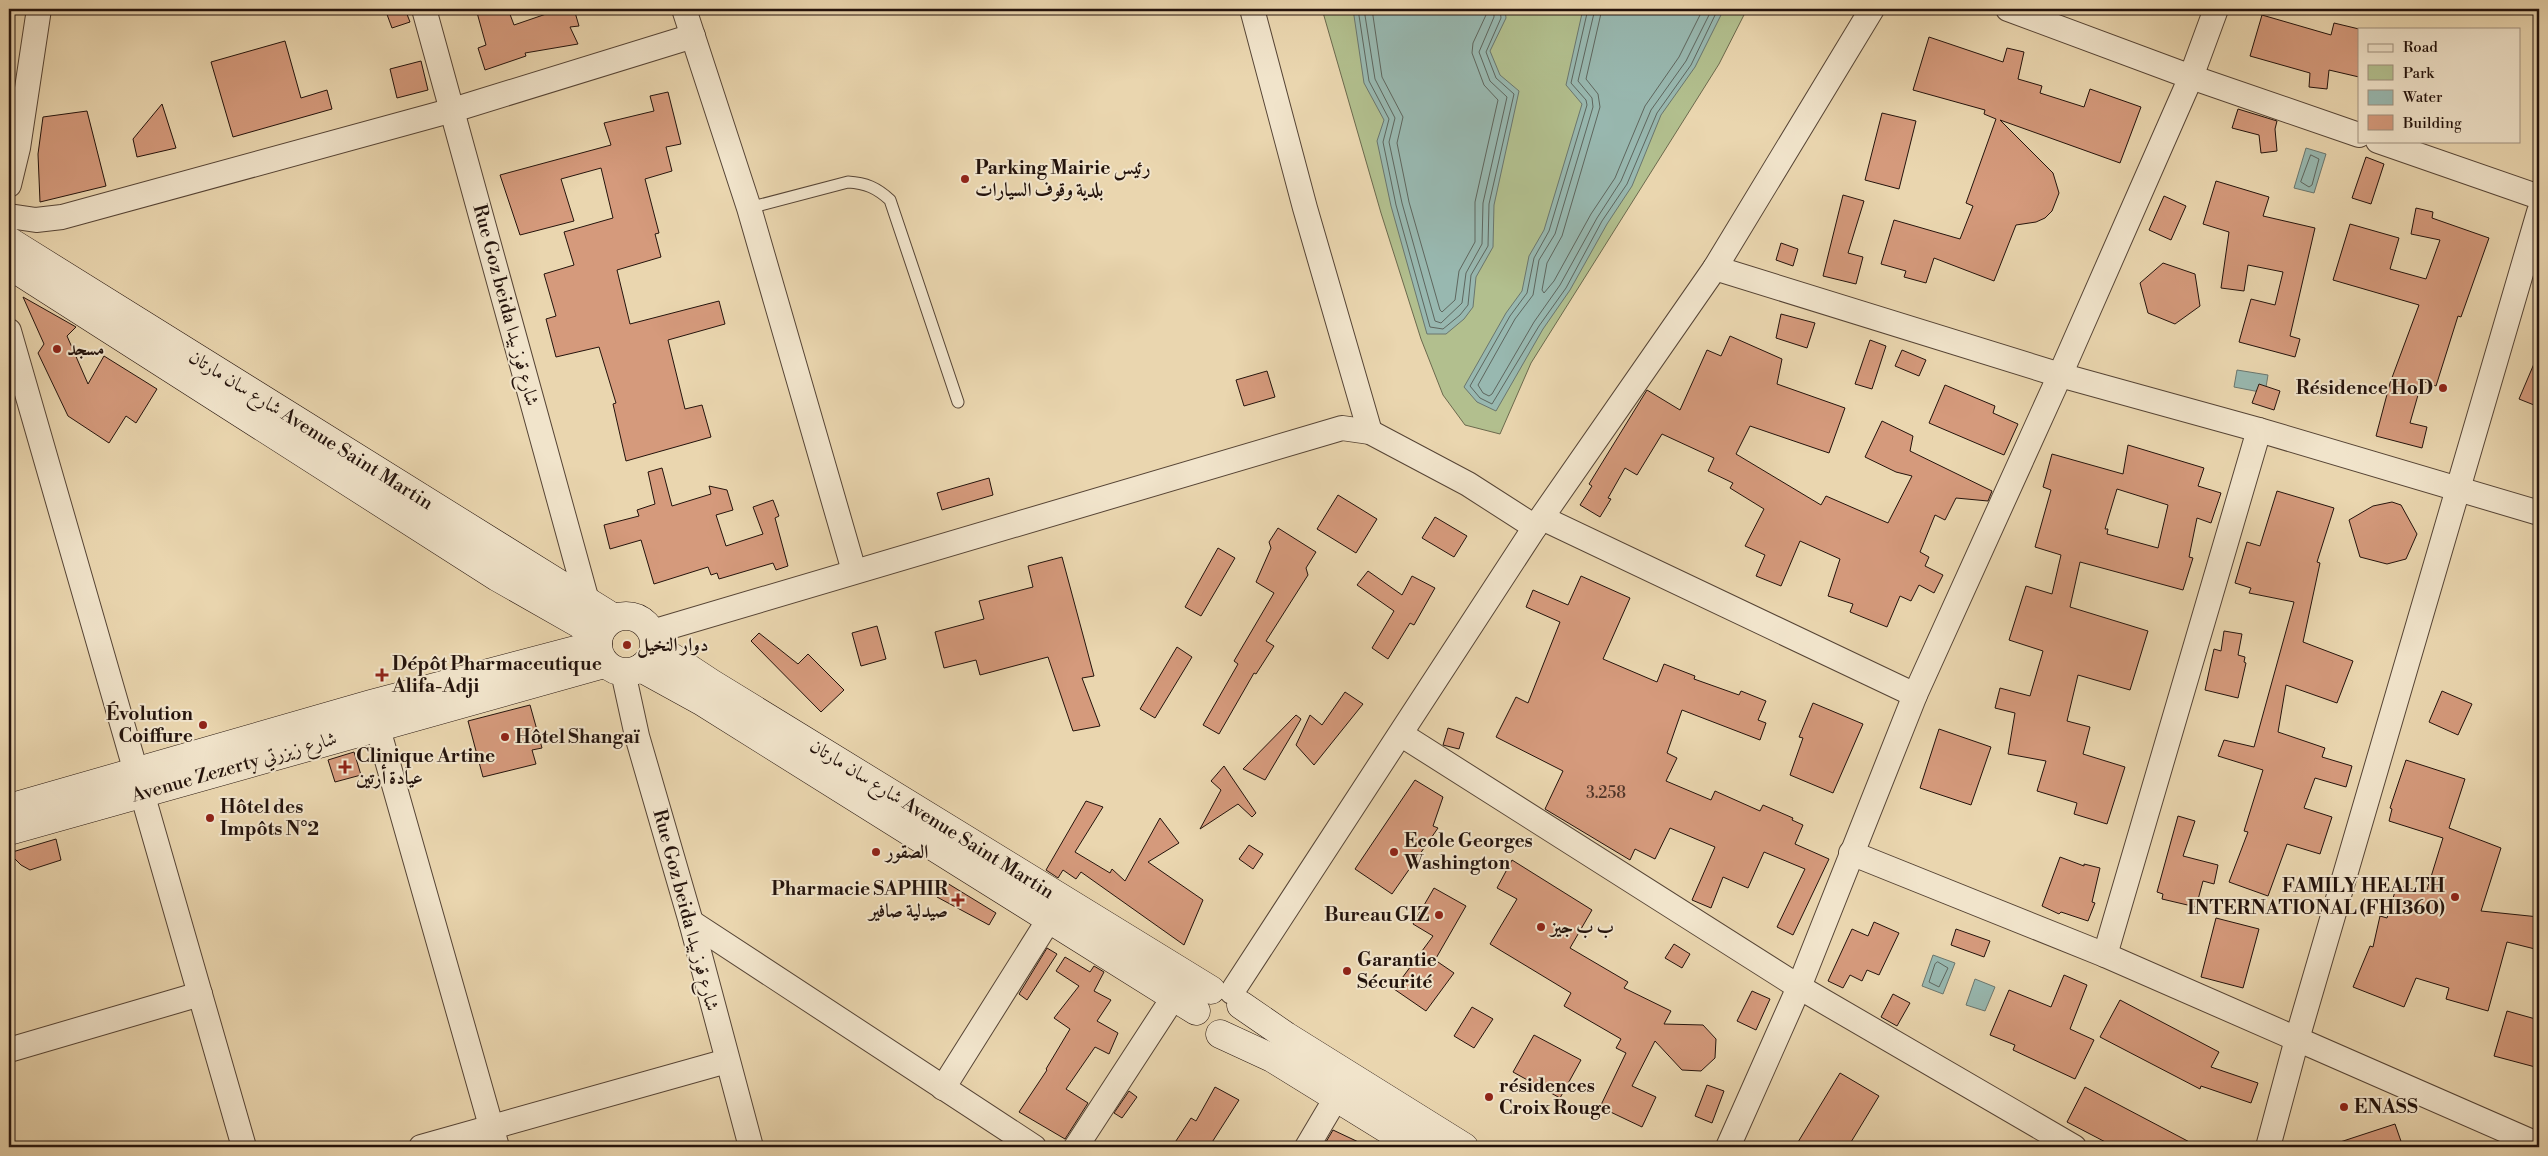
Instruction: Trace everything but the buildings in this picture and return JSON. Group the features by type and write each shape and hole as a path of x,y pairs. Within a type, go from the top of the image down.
{"main road":[{"name":"شارع سان مارتان Avenue Saint Martin","path":"9,241 587,600 623,647 701,702 1050,918 1286,1036 1464,1147"},
{"name":"شارع سان مارتان Avenue Saint Martin","path":"9,265 497,577 623,647 728,694 1211,999"},
{"name":"Avenue Zezerty شارع زيزرتي","path":"9,831 140,782 374,715 623,647"},
{"name":"Avenue Zezerty شارع زيزرتي","path":"9,808 140,782"},
{"path":"1220,1034 1231,1030 1237,1025 1242,1012 1211,999 1201,1026 1207,1031 1220,1034 1272,1058 1416,1147"}],"street":[{"path":"9,185 18,148 39,9"},
{"name":"Rue Goz beida شارع قوز بيدا","path":"424,9 587,600"},
{"path":"684,9 749,208 854,571"},
{"path":"1252,9 1308,217 1370,432"},
{"path":"1076,1147 1211,999 1402,735 1539,523 1715,268 1872,9"},
{"path":"2008,9 2191,77 2358,135"},
{"path":"1728,1147 1799,987 1915,695 2060,375 2191,77 2216,9"},
{"path":"9,216 36,220 62,217 453,110 693,36"},
{"path":"2381,142 2539,197"},
{"path":"2268,1147 2297,1039 2539,212"},
{"path":"1715,268 2060,375 2259,430 2539,513"},
{"path":"9,330 244,1147"},
{"path":"623,647 854,571 1342,428 1370,432 1539,523 1915,695"},
{"path":"2105,955 2259,430"},
{"name":"Rue Goz beida شارع قوز بيدا","path":"623,647 637,736 691,922 751,1147"},
{"path":"374,715 494,1137"},
{"path":"1402,735 1799,987 2074,1147"},
{"path":"1851,853 2105,955 2539,1145"},
{"path":"943,1088 1050,918"},
{"path":"691,922 943,1088 1020,1144"},
{"path":"9,1050 200,994"},
{"path":"421,1147 494,1137 727,1061"},
{"path":"1307,1147 1336,1098"}],"lane":[{"path":"749,208 848,182 871,186 890,200 958,402"}],"green space":[{"path":"1322,9 1747,9 1719,64 1531,363 1500,434 1465,425 1443,395 1421,339 1381,213"}],"water":[{"path":"1353,9 1505,9 1506,18 1490,51 1500,75 1519,91 1494,205 1493,247 1476,277 1473,307 1464,319 1446,334 1427,334 1391,206 1377,141 1384,120 1364,83"},
{"path":"1583,9 1724,9 1695,67 1661,115 1632,186 1607,224 1570,290 1543,329 1496,411 1477,402 1464,387 1506,313 1522,291 1529,256 1544,230 1582,104 1566,85"},
{"path":"2306,148 2326,154 2314,193 2294,188"},
{"path":"2237,370 2268,375 2265,393 2234,387"},
{"path":"1933,955 1955,963 1943,994 1922,986"},
{"path":"1975,979 1995,987 1985,1011 1966,1005"}],"place":[{"name":"Parking Mairie رئيس بلدية وقوف السيارات","path":"965,179"},
{"name":"مسجد","path":"57,349"},
{"name":"Résidence HoD","path":"2443,388"},
{"name":"دوار النخيل","path":"627,645"},
{"name":"Dépôt Pharmaceutique Alifa-Adji","path":"382,675"},
{"name":"Évolution Coiffure","path":"203,725"},
{"name":"Hôtel Shangaï","path":"505,737"},
{"name":"Clinique Artine عيادة أرتين","path":"345,767"},
{"name":"Hôtel des Impôts N°2","path":"210,818"},
{"name":"الصقور","path":"876,852"},
{"name":"Ecole Georges Washington","path":"1394,852"},
{"name":"FAMILY HEALTH INTERNATIONAL (FHI360)","path":"2455,897"},
{"name":"Pharmacie SAPHIR صيدلية صافير","path":"958,900"},
{"name":"Bureau GIZ","path":"1439,915"},
{"name":"ب ب جيز","path":"1541,927"},
{"name":"Garantie Sécurité","path":"1347,971"},
{"name":"résidences Croix Rouge","path":"1489,1097"},
{"name":"ENASS","path":"2344,1107"}]}
